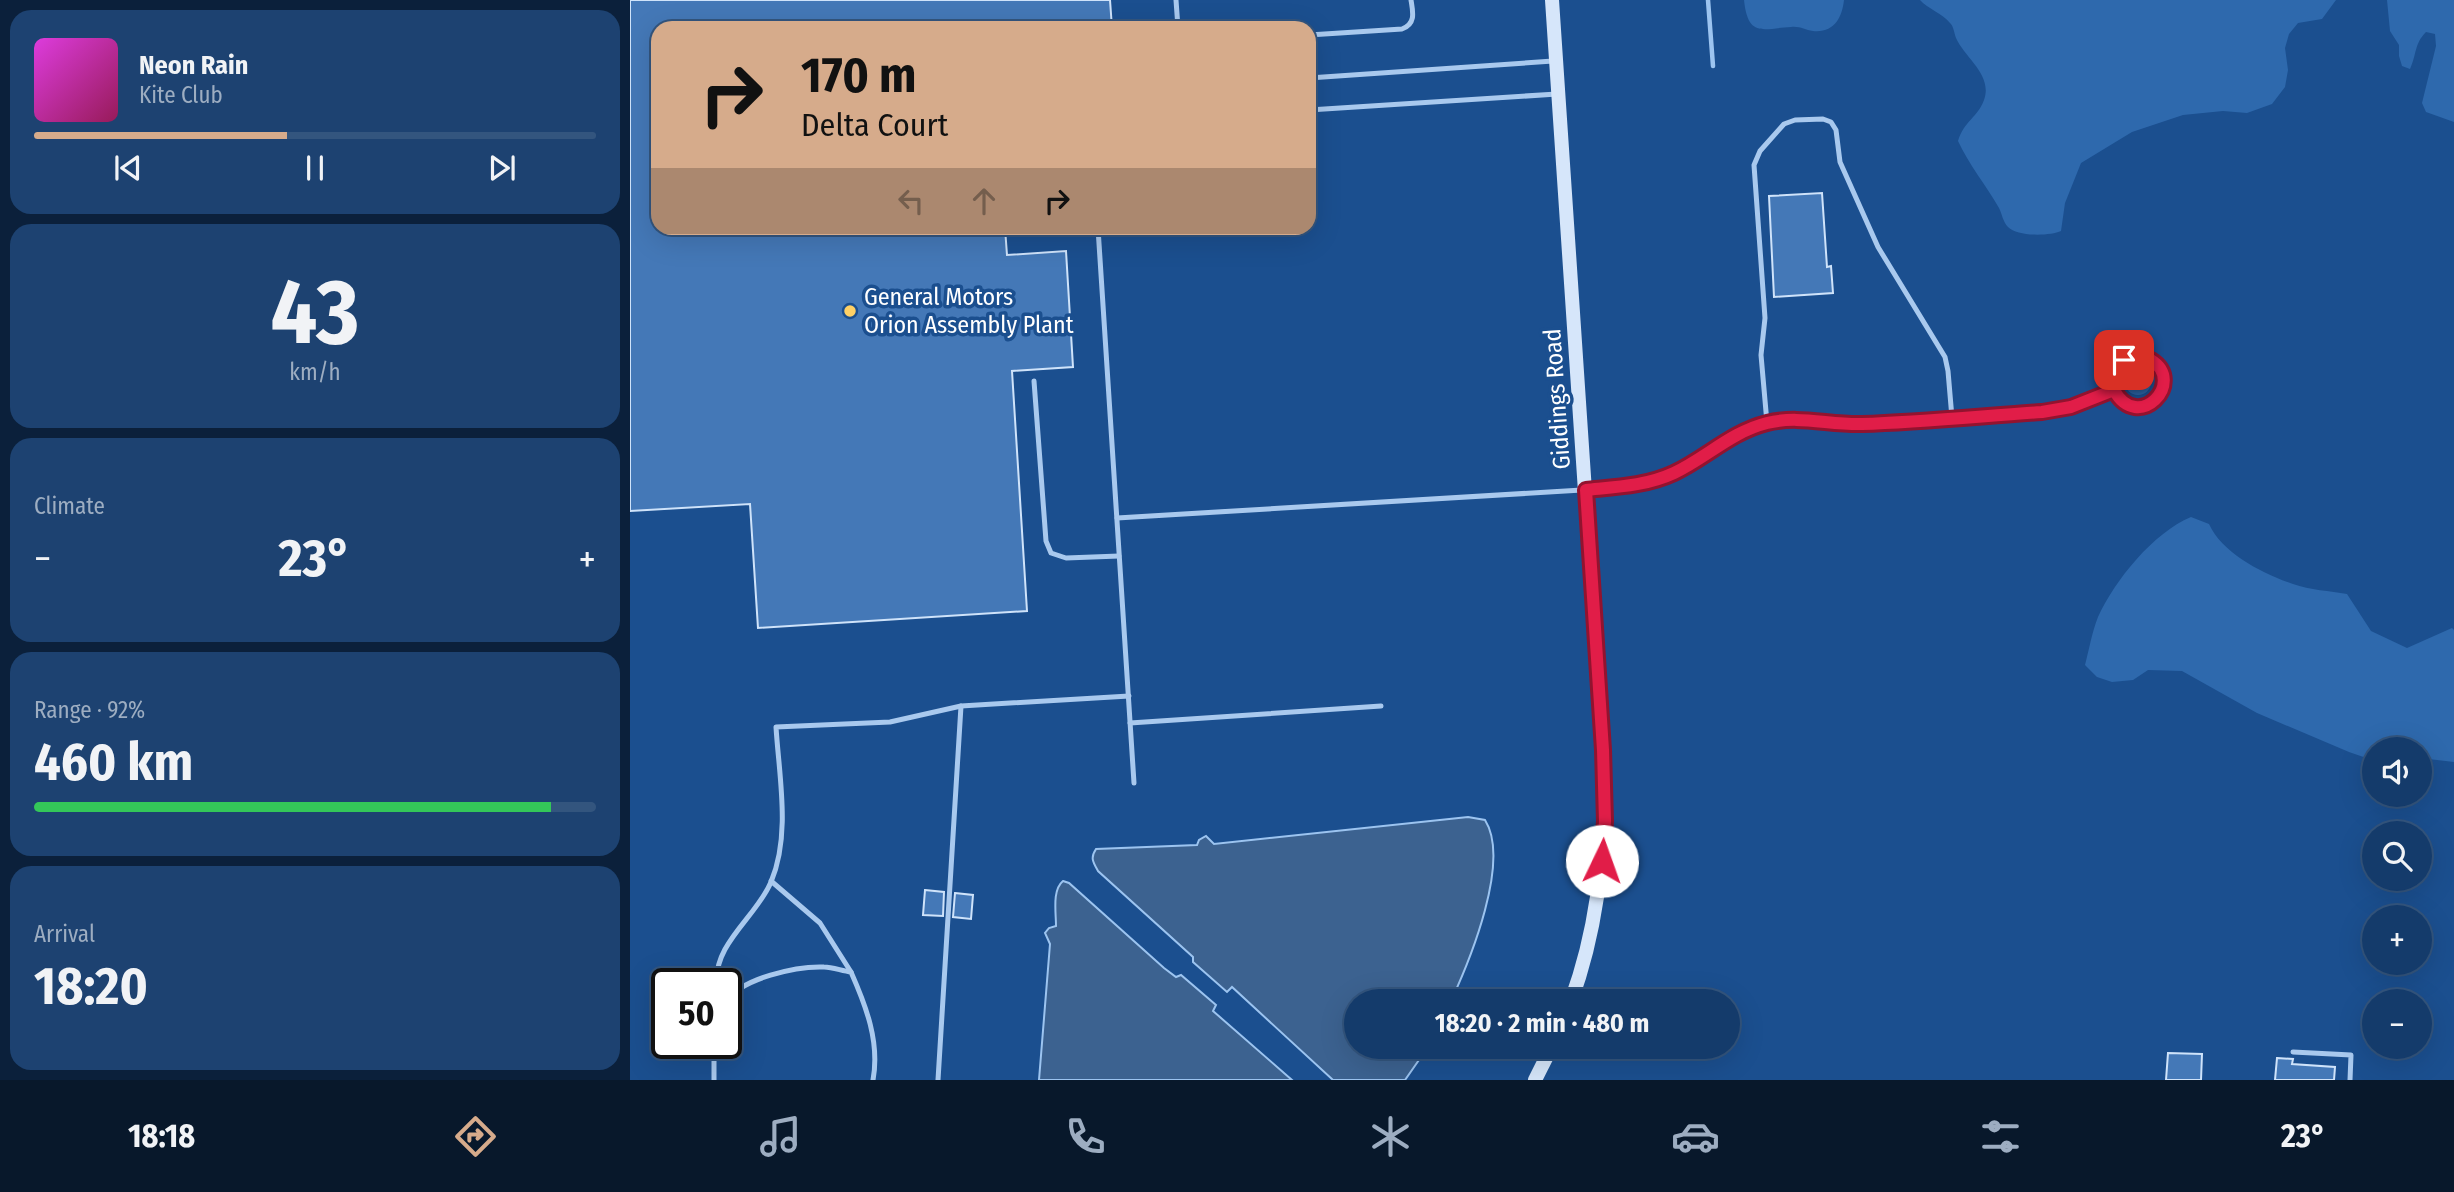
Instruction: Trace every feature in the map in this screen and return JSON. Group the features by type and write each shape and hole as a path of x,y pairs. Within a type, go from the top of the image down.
{"main road":[{"name":"Giddings Road","path":"1552,0 1603,750 1605,821 1594,919 1574,989"},
{"path":"1535,1080 1546,1059"}],"street":[{"path":"2146,357 2156,363 2162,372 2162,390 2157,399 2147,405 2130,406 2120,400 2114,390 2114,374 2120,364 2129,358 2146,357"},
{"path":"1586,490 1633,485 1662,478 1729,438 1767,423 1806,419 1860,424 2057,410 2114,390"}],"lane":[{"path":"1177,0 1178,21"},
{"path":"1316,34 1409,27 1413,19 1412,0"},
{"path":"1316,78 1556,61"},
{"path":"1316,110 1558,94"},
{"path":"1767,423 1761,355 1765,318 1754,165 1760,151 1784,124 1795,120 1823,119 1828,119 1834,125 1843,170 1882,254 1945,357 1952,418"},
{"path":"1098,235 1134,783"},
{"path":"1034,381 1046,541 1051,553 1066,558 1119,556"},
{"path":"1117,518 1586,490"},
{"path":"717,968 720,956 771,881 780,848 782,817 775,727 890,722 961,706 1129,696"},
{"path":"938,1080 961,706"},
{"path":"1130,723 1381,706"},
{"path":"771,881 820,923 851,972 869,1014 874,1046 873,1080"},
{"path":"742,988 754,981 775,975 825,967 851,972"},
{"path":"2293,1052 2351,1055 2350,1080"},
{"path":"714,1059 714,1080"}],"shaded area":[{"path":"1744,0 1844,0 1839,18 1832,27 1813,31 1794,27 1765,29 1754,26 1749,21"},
{"path":"1920,0 2336,0 2322,19 2298,23 2289,34 2285,48 2288,70 2285,87 2272,104 2247,113 2223,111 2183,115 2132,132 2081,163 2065,203 2061,231 2034,235 2019,233 2006,225 1999,208 1958,141 1984,100 1985,83 1977,67 1960,45 1951,25"},
{"path":"2387,0 2454,0 2454,122 2426,112 2422,103 2436,46 2435,34 2426,32 2422,36 2410,69 2402,66 2399,45 2390,31"},
{"path":"2138,369 2147,373 2151,382 2147,391 2138,395 2129,391 2125,382 2129,373"},
{"path":"2191,517 2209,524 2233,553 2281,580 2313,589 2347,594 2371,631 2407,648 2452,628 2454,762 2432,759 2432,737 2362,737 2362,756 2257,713 2182,671 2148,670 2133,680 2112,682 2097,677 2085,665 2096,623 2105,603 2137,559 2177,524"},
{"path":"1468,817 1485,820 1492,838 1491,884 1477,937 1456,989 1344,989 1344,1059 1420,1059 1405,1080 1333,1080 1232,987 1227,992 1193,962 1193,957 1098,871 1093,860 1096,849 1197,845 1199,840 1206,836 1214,844"},
{"path":"1063,881 1069,883 1164,968 1176,977 1181,975 1216,1005 1213,1011 1292,1080 1039,1080 1050,944 1045,933 1056,926 1056,896"}],"building":[{"name":"General Motors Orion Assembly Plant","path":"630,0 1110,0 1112,21 651,21 651,235 1006,235 1007,255 1066,251 1073,367 1012,371 1027,611 758,628 750,504 630,511"},
{"path":"1822,193 1827,267 1831,266 1833,293 1774,297 1769,196"},
{"path":"925,890 944,892 943,916 923,915"},
{"path":"955,893 973,895 971,919 953,917"},
{"path":"2168,1053 2202,1054 2201,1080 2166,1080"},
{"path":"2277,1058 2293,1059 2292,1064 2335,1067 2334,1080 2275,1080"}],"waterway":[{"path":"1708,0 1713,66"}],"place":[{"name":"General Motors Orion Assembly Plant","path":"850,311"}],"route":[{"path":"1602,861 1605,789 1586,490 1633,485 1662,478 1729,438 1759,425 1781,420 1806,419 1860,424 2042,412 2071,407 2114,390 2120,400 2130,406 2141,407 2152,403 2162,390 2164,378 2160,368 2146,357 2135,356 2124,360"}]}
